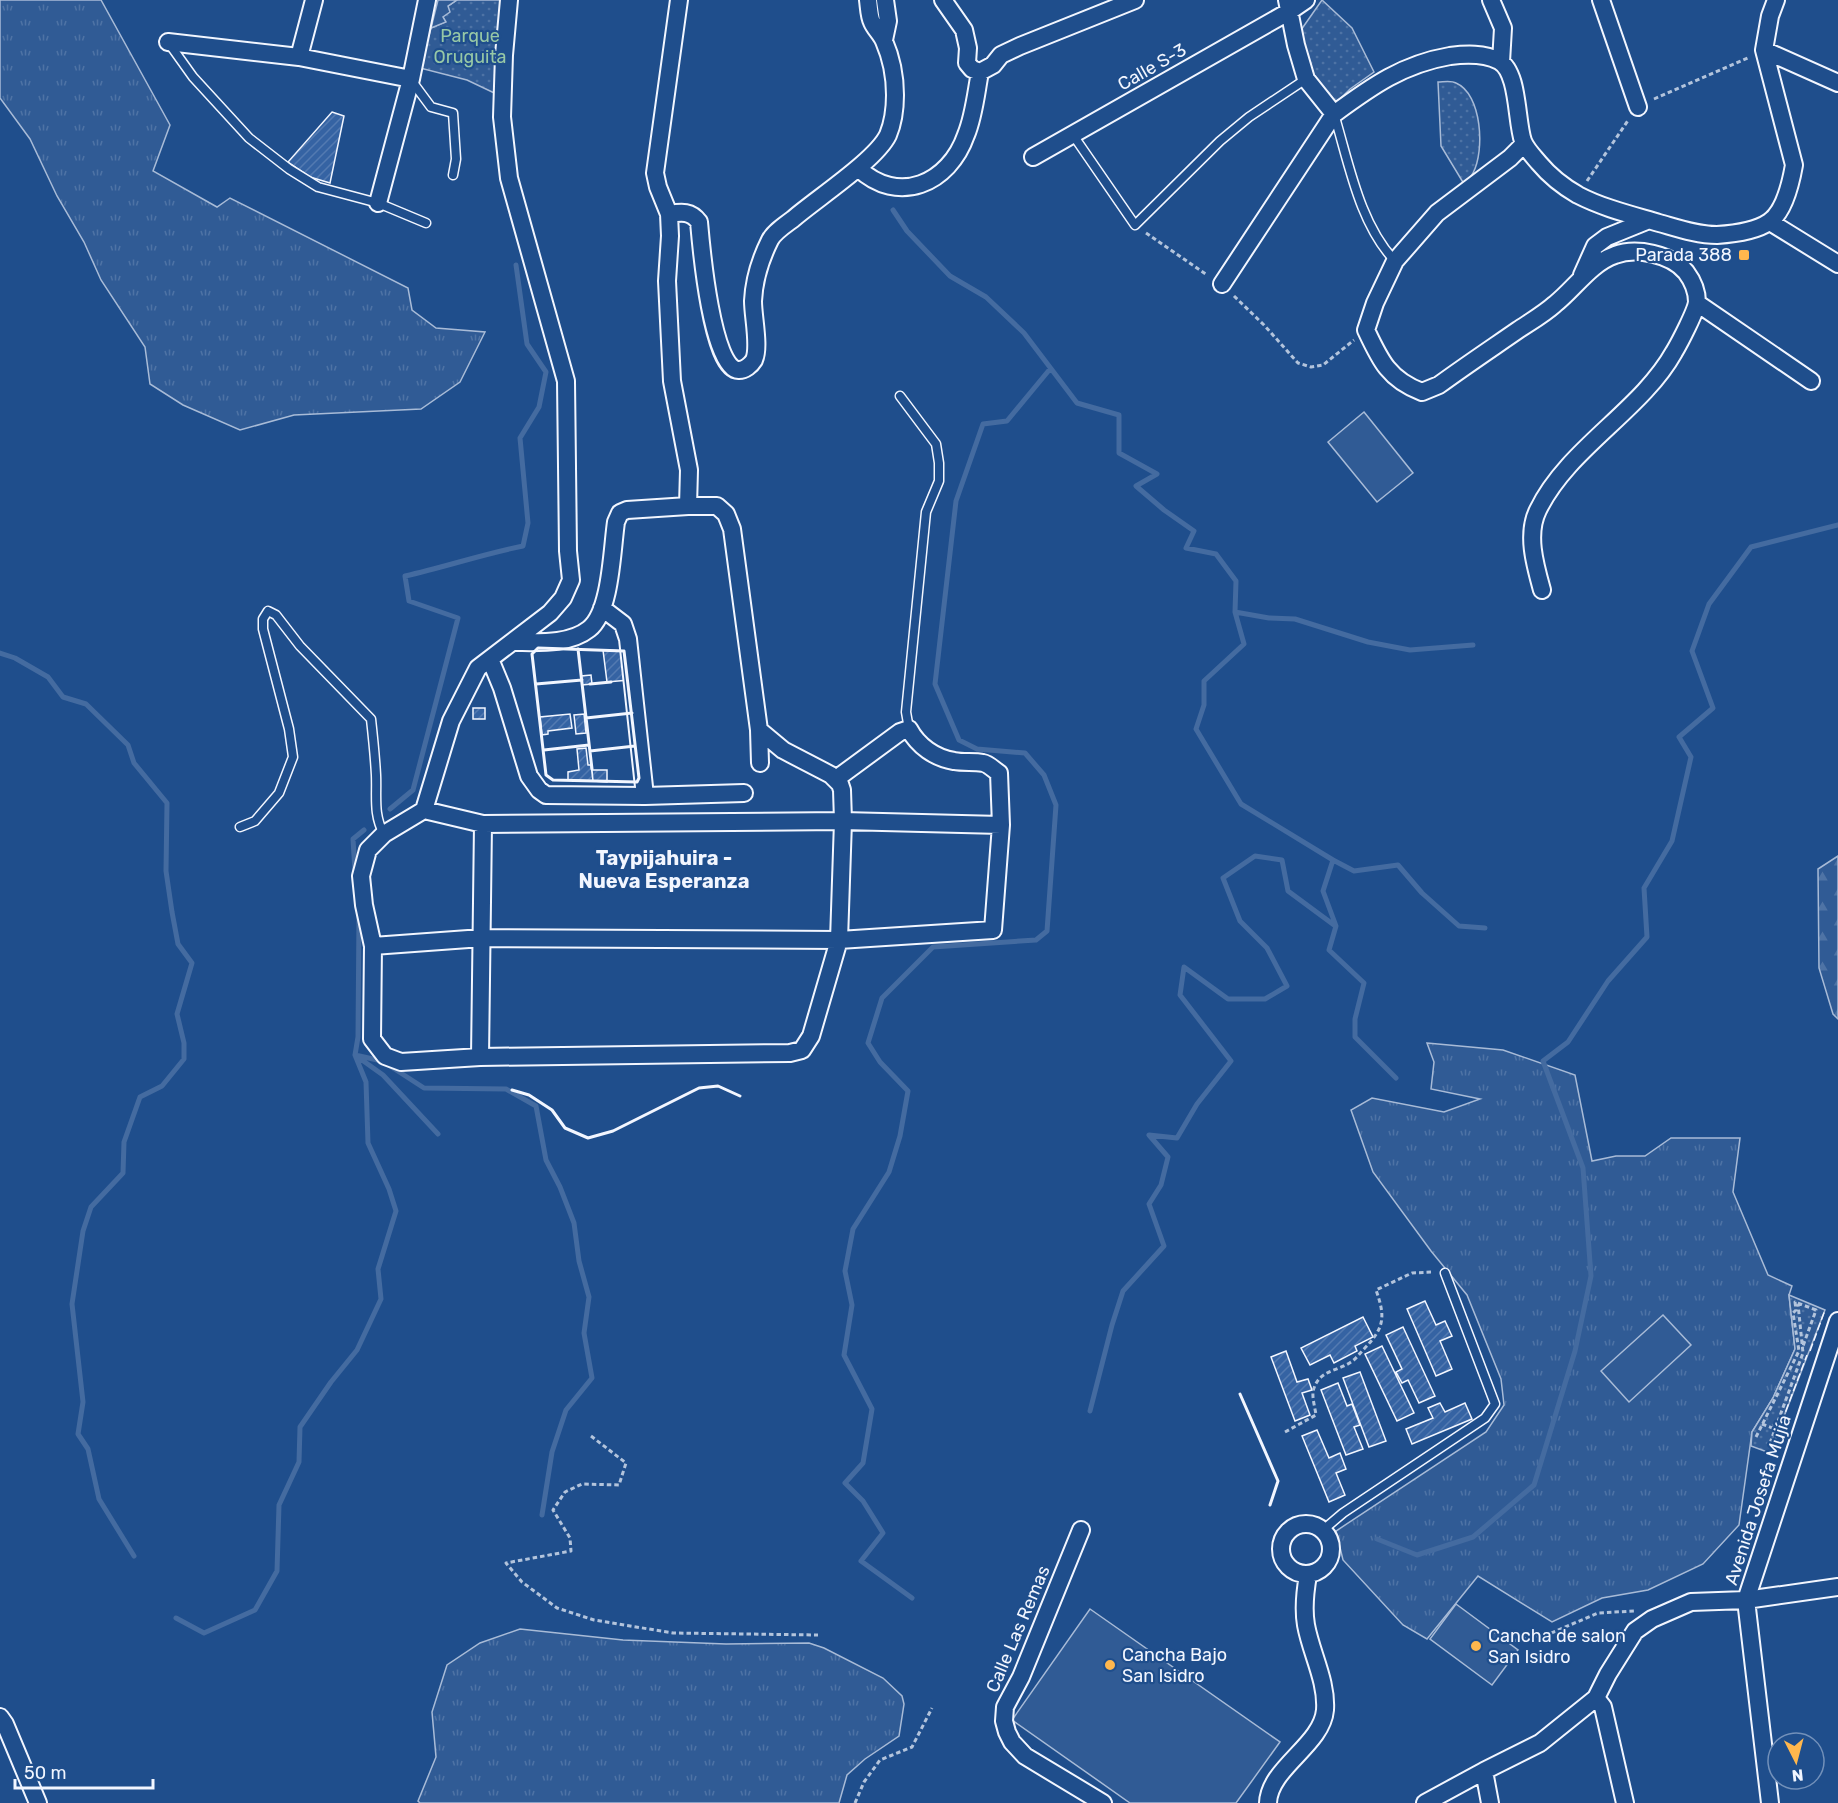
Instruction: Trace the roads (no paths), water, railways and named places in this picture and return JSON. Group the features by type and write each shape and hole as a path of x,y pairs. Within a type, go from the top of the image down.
{"street":[{"path":"299,57 314,0"},
{"path":"378,203 411,79 427,0"},
{"path":"509,0 502,117 509,178 566,381 568,551 571,580 563,598 550,613 478,669 450,722 424,810 384,834 368,850 361,876 364,905 373,946 372,1039 385,1056 401,1062 480,1057 790,1053 802,1050 811,1036 839,940 842,790 836,779 783,750 759,730"},
{"path":"679,0 655,172 658,187 669,214 667,281 672,381 689,470 688,506"},
{"path":"669,214 688,213 699,222 710,306 721,350 734,370 748,367 754,360 756,350 753,301 756,274 771,238 812,202 858,168 888,135 895,94 892,69 884,40 871,22 868,0"},
{"path":"884,40 888,21 885,0"},
{"path":"943,0 964,30 968,48 967,63 972,69 980,72 986,70 1001,55 1020,46 1135,0"},
{"name":"Calle S-3","path":"1033,157 1289,6 1306,0"},
{"path":"1601,0 1638,107"},
{"path":"1222,284 1334,114 1374,85 1405,68 1429,60 1463,54 1480,55 1501,62 1511,76 1515,90 1518,122 1524,144 1540,165 1577,194 1619,212 1689,231 1716,235 1749,230 1770,222 1783,203 1791,183 1794,165 1764,50 1770,16 1776,0"},
{"path":"1494,5 1503,28 1501,62"},
{"path":"1289,6 1296,45 1306,79 1334,114"},
{"path":"168,42 299,57 411,79"},
{"path":"1764,50 1838,83"},
{"path":"858,168 881,184 900,188 919,185 938,174 955,156 967,135 980,72"},
{"path":"1524,144 1510,158 1437,213 1395,261 1375,303 1366,330 1378,355 1392,376 1422,392 1439,385 1554,305 1596,266 1612,256 1629,251 1659,256 1682,268 1692,281 1697,303 1674,353 1651,382 1556,481 1537,512 1532,533 1542,590"},
{"path":"1579,283 1595,246 1607,237 1649,220"},
{"path":"1770,222 1838,264"},
{"path":"1697,303 1811,381"},
{"path":"512,642 539,642 575,636 591,628 602,609 606,596 616,522 620,513 627,510 717,506 726,514 732,529 759,730 760,763"},
{"path":"602,609 623,624 628,639 645,796"},
{"path":"490,659 502,688 529,776 546,795 645,796 744,793"},
{"path":"373,946 482,938 839,940 993,930 1001,825 999,773 985,763 954,761 937,757 912,736 909,729 890,739 836,779"},
{"path":"424,810 483,824 843,821 1001,825"},
{"path":"480,1057 483,824"},
{"name":"Avenida Josefa Mujía","path":"1770,1803 1746,1600 1838,1321"},
{"path":"1299,1525 1315,1525 1323,1530 1328,1536 1332,1553 1324,1568 1308,1575 1300,1574 1286,1565 1281,1550 1286,1534 1299,1525"},
{"name":"Calle Las Remas","path":"1081,1530 1021,1677 1005,1707 1004,1721 1012,1742 1024,1756 1103,1803"},
{"path":"1268,1803 1275,1783 1320,1728 1325,1712 1324,1690 1306,1625 1304,1601 1308,1575"},
{"path":"1425,1803 1540,1743 1596,1698 1635,1631 1652,1619 1690,1602 1746,1600 1838,1587"},
{"path":"1596,1698 1603,1707 1625,1803"},
{"path":"0,1717 38,1803"},
{"path":"1484,1771 1490,1803"}],"lane":[{"path":"168,42 193,76 249,138 288,169 318,187 378,203 426,223"},
{"path":"411,79 431,107 453,113 456,147 453,175"},
{"path":"1073,135 1135,225 1220,141 1249,117 1306,79"},
{"path":"1334,114 1363,207 1377,239 1395,261"},
{"path":"900,396 936,444 939,464 939,481 926,512 907,702 909,729"},
{"path":"240,827 255,821 279,794 293,757 289,729 263,629 263,619 268,611 276,615 300,646 371,719 376,778 375,808 378,824 384,834"},
{"path":"1323,1530 1343,1513 1485,1418 1495,1404 1444,1273"}],"waterway":[{"path":"893,210 907,231 950,276 986,297 1024,333 1077,403 1119,415 1119,453 1157,474 1136,486 1194,531 1186,548 1216,554 1236,581 1235,612 1244,644 1204,681 1204,705 1196,729 1241,804 1333,860 1323,891 1336,926 1329,950 1364,983 1355,1019 1355,1037 1396,1078"},
{"path":"390,809 413,790 458,618 409,601 405,576 523,546 528,523 520,438 539,407 546,372 527,344 516,265"},
{"path":"912,1598 861,1561 883,1533 863,1501 845,1483 863,1463 872,1409 844,1355 852,1305 845,1271 853,1229 889,1172 900,1136 908,1091 880,1062 868,1043 882,998 933,947 1036,940 1047,931 1056,805 1044,775 1025,753 977,749 959,740 935,684 956,501 983,424 1007,421 1050,369"},
{"path":"1377,1539 1417,1555 1473,1537 1534,1485 1575,1351 1591,1276 1583,1168 1543,1061 1568,1042 1608,981 1647,937 1644,888 1672,841 1691,757 1679,737 1713,708 1692,651 1709,604 1751,547 1838,525"},
{"path":"1235,612 1269,618 1295,619 1368,642 1410,650 1473,645"},
{"path":"0,653 15,658 48,677 63,697 86,704 128,745 134,763 167,803 166,871 172,912 178,944 192,963 177,1014 184,1043 184,1059 162,1086 140,1097 124,1142 123,1173 91,1207 83,1231 72,1304 83,1402 78,1434 88,1449 99,1499 134,1556"},
{"path":"355,872 353,839 364,830"},
{"path":"1090,1411 1123,1291 1164,1246 1149,1204 1161,1185 1168,1157 1149,1135 1177,1138 1197,1104 1231,1061 1180,995 1184,967 1228,999 1265,999 1287,986 1267,948 1240,921 1223,878 1255,856 1282,860 1288,891 1334,925"},
{"path":"1333,860 1354,871 1398,865 1422,893 1459,926 1485,928"},
{"path":"359,914 358,1037 355,1055 383,1075 438,1134"},
{"path":"355,1055 382,1061"},
{"path":"176,1618 204,1633 255,1610 277,1571 279,1505 299,1462 300,1427 331,1382 357,1350 381,1299 378,1269 396,1211 389,1189 368,1143 366,1082 355,1055"},
{"path":"390,1066 424,1088 506,1089 536,1106 546,1160 560,1187 574,1223 579,1261 589,1297 584,1333 592,1378 566,1410 552,1452 542,1515"}],"place":[{"name":"Parada 388","path":"1744,255"},
{"name":"Cancha de salon San Isidro","path":"1476,1646"},
{"name":"Cancha Bajo San Isidro","path":"1110,1665"}],"district":[{"name":"Taypijahuira - Nueva Esperanza","path":"664,870"}],"park label":[{"name":"Parque Oruguita","path":"470,46"}]}
